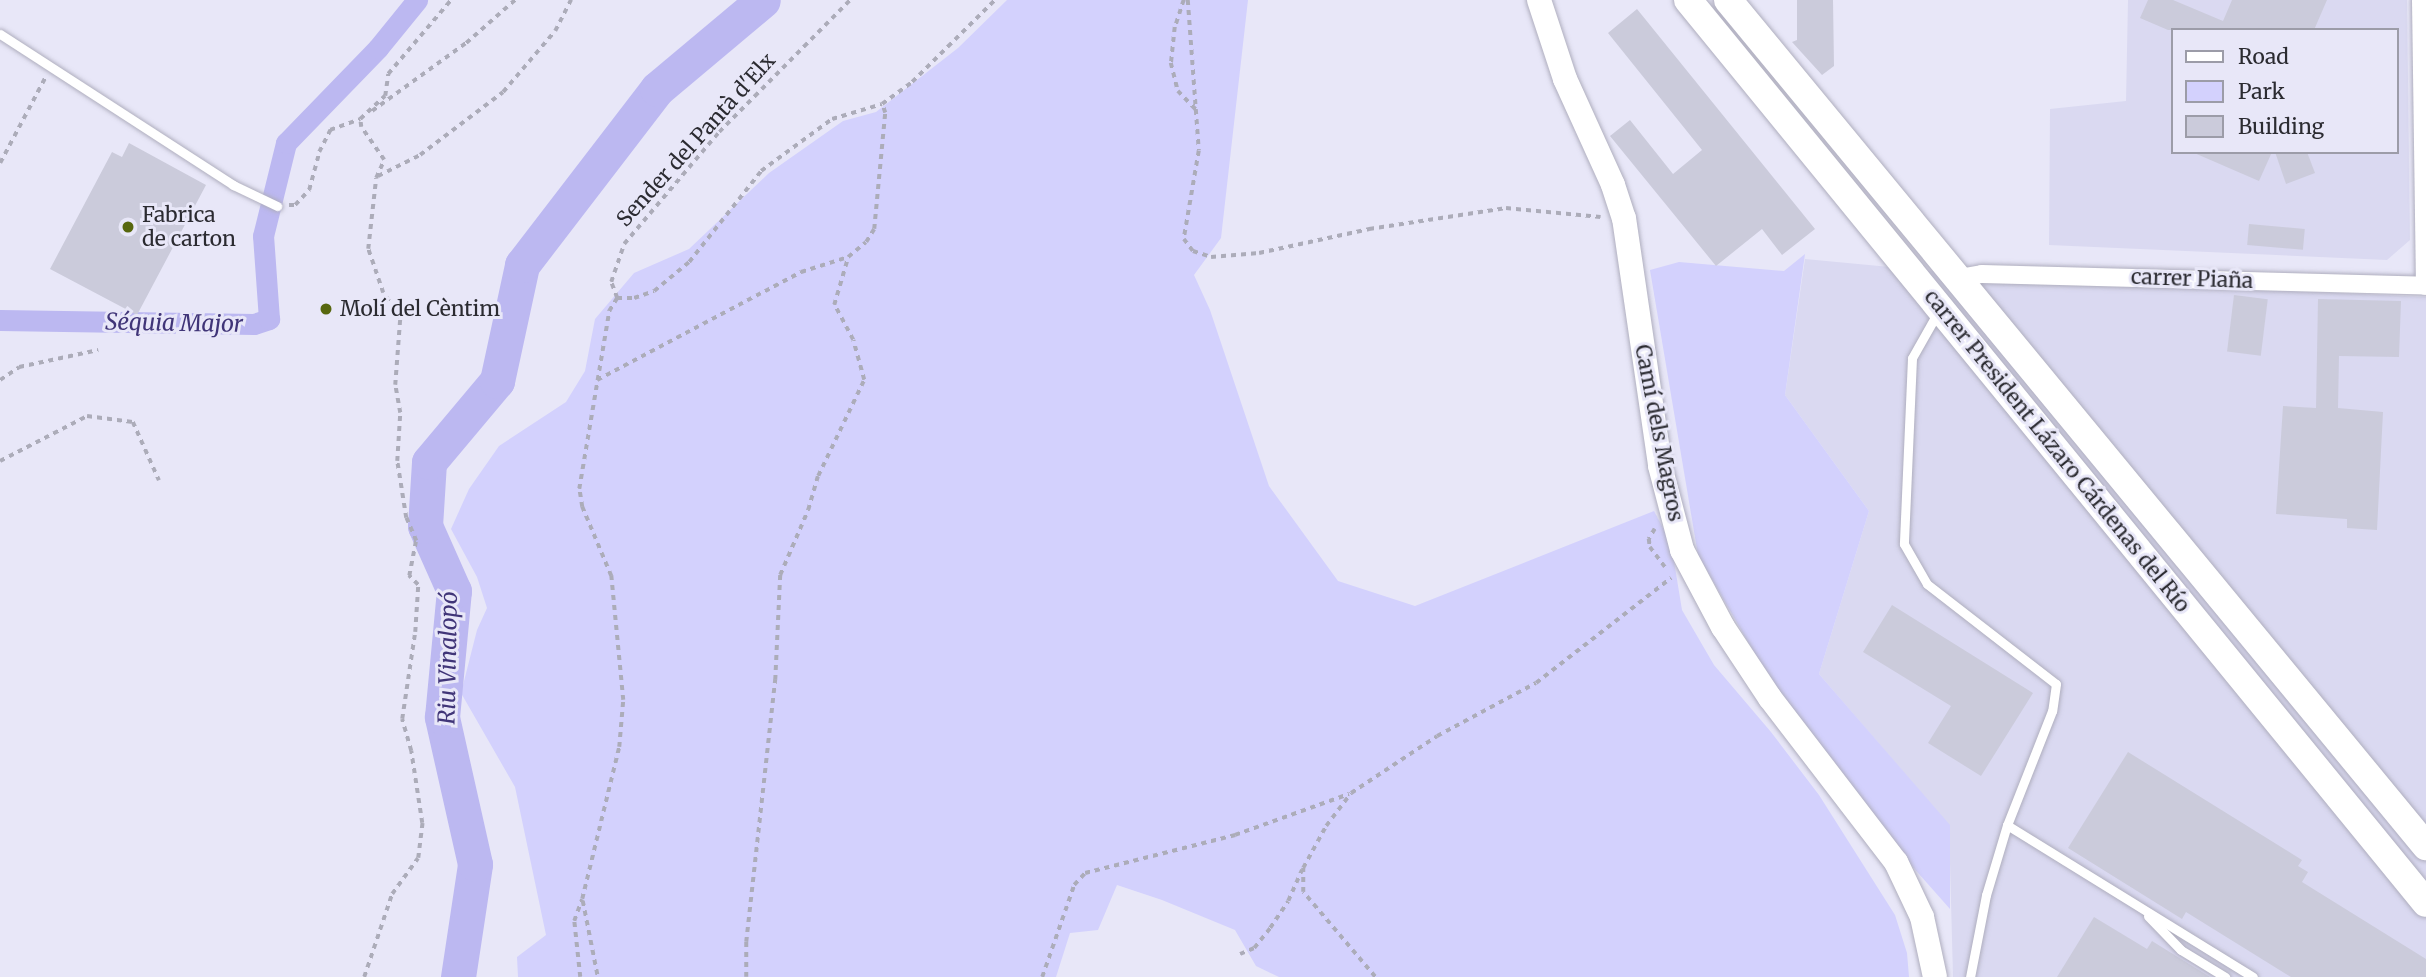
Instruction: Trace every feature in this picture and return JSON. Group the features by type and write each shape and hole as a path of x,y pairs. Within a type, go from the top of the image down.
{"main road":[{"name":"carrer President Lázaro Cárdenas del Río","path":"1688,0 2426,903"},
{"name":"carrer President Lázaro Cárdenas del Río","path":"1728,0 2426,846"}],"street":[{"name":"Camí dels Magros","path":"1539,0 1564,79 1614,186 1624,218 1660,466 1682,550 1723,627 1770,698 1896,862 1922,917 1935,977"},
{"path":"2421,0 2425,286"},
{"name":"carrer Piaña","path":"1959,278 1982,274 2425,286"}],"lane":[{"path":"0,34 233,185 276,206"},
{"path":"1940,307 1912,358 1904,544 1927,584 2056,684 2052,711 2007,825 1986,895 1970,977"},
{"path":"2007,825 2253,977"},
{"path":"2136,905 2181,950 2225,977"}],"path":[{"path":"360,119 385,96 388,74 451,0"},
{"path":"276,206 295,205 309,190 319,152 330,130 360,119 466,43 515,0"},
{"path":"376,177 420,155 503,92 555,31 571,0"},
{"name":"Sender del Pantà d'Elx","path":"580,977 573,921 582,899 619,747 623,700 611,576 582,507 579,489 609,311 617,298 611,282 624,244 719,132 850,0"},
{"path":"617,298 634,298 654,291 689,262 761,172 832,119 882,104 912,82 995,0"},
{"path":"1186,0 1175,27 1171,63 1178,91 1199,113"},
{"path":"1186,0 1199,113 1199,151 1184,239 1193,251 1211,257 1259,253 1369,229 1506,208 1624,218"},
{"path":"0,163 52,67"},
{"path":"597,380 801,272 848,257 866,242 874,229 885,125 882,104"},
{"path":"360,119 361,127 384,160 376,177 368,249 383,293 400,318 395,385 400,413 397,461 405,518 416,541 410,576 418,585 415,632 402,719 411,751 422,823 418,858 392,894 364,977"},
{"path":"746,977 746,942 775,680 780,575 808,510 818,476 864,380 853,340 834,305 848,257"},
{"path":"0,380 19,367 98,350"},
{"path":"0,461 87,416 133,422 159,480"},
{"path":"1042,977 1074,885 1085,873 1235,835 1351,793 1437,736 1536,684 1690,564"},
{"path":"1240,954 1254,948 1270,928 1288,901 1326,826 1351,793"},
{"path":"1303,868 1303,892 1375,977"},
{"path":"582,899 598,977"}],"shaded area":[{"path":"2128,0 2407,0 2410,240 2387,260 2049,245 2050,109 2126,101"},
{"path":"1805,259 2017,279 2426,297 2426,977 1953,977 1949,825 1819,674 1869,511 1785,395"}],"green space":[{"path":"1007,0 1248,0 1221,238 1194,275 1210,310 1269,486 1338,581 1415,606 1654,511 1671,543 1682,610 1714,665 1771,732 1819,795 1895,915 1907,953 1909,977 1279,977 1256,966 1235,930 1117,885 1098,930 1070,933 1056,977 518,977 517,957 546,935 515,787 461,693 477,630 487,608 477,577 451,529 469,489 499,446 566,402 585,371 595,319 634,273 689,249 769,173 843,121 876,112 958,48"},
{"path":"1805,254 1785,395 1869,511 1819,674 1950,825 1950,909 1812,753 1698,555 1650,270 1679,262 1784,271"}],"building":[{"path":"1797,0 1833,0 1834,66 1822,75 1792,42 1797,40"},
{"path":"2148,0 2173,0 2223,21 2232,0 2327,0 2315,28 2168,30 2140,18"},
{"path":"1637,9 1815,229 1782,255 1762,229 1716,266 1610,136 1630,120 1673,174 1702,150 1608,33"},
{"name":"Fabrica de carton","path":"129,143 206,185 137,315 50,269 112,152 122,157"},
{"path":"2197,154 2271,154 2259,181"},
{"path":"2276,154 2308,154 2315,173 2286,184"},
{"path":"2249,224 2305,229 2303,250 2247,245"},
{"path":"2234,295 2268,299 2261,356 2227,352"},
{"path":"2318,299 2401,301 2399,357 2339,356 2338,408 2383,412 2377,530 2347,528 2347,519 2276,514 2283,406 2316,408"},
{"path":"1892,605 2033,693 1981,776 1928,743 1951,706 1863,652"},
{"path":"2128,752 2302,860 2298,866 2308,872 2302,882 2426,959 2426,977 2291,977 2186,912 2182,919 2068,848"},
{"path":"2094,917 2147,949 2152,941 2210,977 2057,977"}],"waterway":[{"name":"Séquia Major","path":"0,320 254,324 269,319 263,236 286,143 378,48 417,0"},
{"name":"Riu Vinalopó","path":"458,977 475,864 442,717 454,591 425,526 429,462 497,381 522,265 657,89 763,0"}],"place":[{"name":"Fabrica de carton","path":"128,227"},
{"name":"Molí del Cèntim","path":"326,309"}]}
